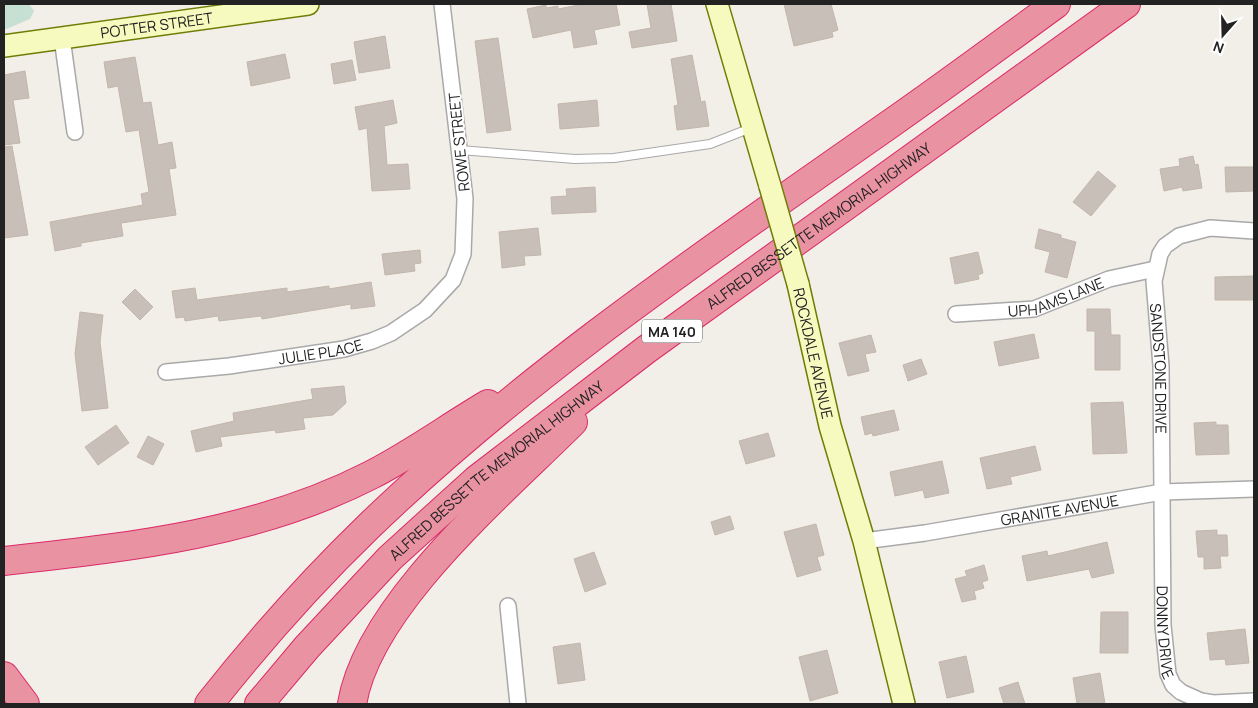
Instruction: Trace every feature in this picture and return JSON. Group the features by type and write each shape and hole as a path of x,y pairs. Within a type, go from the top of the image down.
{"highway":[{"name":"MA 140","path":"209,704 287,612 367,527 422,477 575,351 710,250 1056,4"},
{"name":"ALFRED BESSETTE MEMORIAL HIGHWAY","path":"259,704 348,602 434,516 518,446 647,349 1126,4"},
{"path":"352,704 359,675 367,657 400,605 427,570 647,349"},
{"path":"4,561 109,549 203,534 291,509 371,475 575,351"},
{"path":"4,676 25,704"}],"main road":[{"name":"POTTER STREET","path":"4,46 308,4"},
{"name":"ROCKDALE AVENUE","path":"717,4 798,284 830,426 864,541 904,704"}],"street":[{"name":"ROWE STREET","path":"442,4 460,150 465,227 463,254 453,280"},
{"path":"62,38 75,132"},
{"name":"SANDSTONE DRIVE","path":"1162,492 1161,366 1155,270 1160,254 1165,246 1187,232 1210,228 1254,231"},
{"name":"UPHAMS LANE","path":"956,314 1034,309 1109,279 1155,270"},
{"name":"JULIE PLACE","path":"166,372 229,366 344,349 372,341 390,333 425,310 453,280"},
{"name":"GRANITE AVENUE","path":"864,541 1162,492 1254,488"},
{"name":"DONNY DRIVE","path":"1162,492 1163,625 1168,674 1173,685 1181,692 1201,701 1213,703 1254,701"},
{"path":"508,606 518,704"}],"lane":[{"path":"460,150 575,159 614,158 710,144 753,127"}],"green space":[{"path":"4,4 29,4 34,11 30,19 4,30"}],"building":[{"path":"584,4 616,4 620,25 594,30 597,44 574,48 571,30 533,38 527,9 546,5 546,8 558,6 558,9"},
{"path":"647,4 671,4 677,41 632,48 629,32 651,28"},
{"path":"784,4 831,4 838,30 832,32 833,37 794,46"},
{"path":"385,36 390,68 359,73 354,42"},
{"path":"498,38 511,130 487,133 475,41"},
{"path":"285,54 290,78 251,86 247,62"},
{"path":"692,55 701,102 705,101 709,126 677,130 674,106 678,105 671,59"},
{"path":"135,57 143,103 151,102 158,145 172,142 176,168 169,169 176,215 121,223 123,236 81,243 81,246 55,251 50,222 143,205 141,194 149,192 139,130 126,132 118,86 108,88 104,62"},
{"path":"352,60 356,80 334,84 331,64"},
{"path":"25,71 29,98 13,100 20,143 4,145 4,75"},
{"path":"393,100 397,123 384,126 387,165 408,164 410,189 372,191 367,128 359,130 355,107"},
{"path":"597,100 599,126 560,129 558,104"},
{"path":"12,146 28,235 4,238 4,147"},
{"path":"1193,156 1195,165 1198,164 1202,188 1183,191 1182,187 1164,191 1160,169 1180,166 1179,159"},
{"path":"1225,167 1254,167 1254,191 1226,192"},
{"path":"1098,171 1116,186 1091,216 1073,202"},
{"path":"595,187 596,212 552,214 551,197 567,196 566,189"},
{"path":"538,228 541,255 524,256 525,265 502,268 499,232"},
{"path":"1039,229 1061,235 1061,238 1076,242 1067,278 1045,272 1050,252 1035,248"},
{"path":"420,250 421,263 414,264 415,271 385,275 382,254"},
{"path":"978,252 983,273 978,275 979,279 955,284 950,258"},
{"path":"1254,276 1254,300 1215,300 1215,277"},
{"path":"371,282 375,306 351,309 351,304 262,319 261,316 219,321 218,316 185,321 184,317 176,318 172,291 195,288 197,300 287,288 287,292 329,286 329,289"},
{"path":"135,289 153,307 140,320 122,302"},
{"path":"1087,309 1110,309 1111,335 1120,335 1120,370 1095,370 1095,331 1087,331"},
{"path":"80,312 103,315 100,342 108,408 82,411 75,354"},
{"path":"1034,334 1039,358 999,366 994,342"},
{"path":"871,335 876,352 865,354 869,371 848,376 839,343"},
{"path":"921,359 927,374 908,381 903,365"},
{"path":"344,386 346,403 333,415 303,418 305,429 276,433 275,430 220,437 222,446 196,452 191,431 234,421 233,413 313,399 311,389"},
{"path":"1123,402 1127,453 1093,454 1091,403"},
{"path":"894,410 899,430 873,436 872,433 865,435 861,417"},
{"path":"1216,422 1216,425 1228,425 1229,454 1196,455 1194,423"},
{"path":"116,425 129,443 98,465 85,447"},
{"path":"768,433 775,456 746,464 739,441"},
{"path":"148,436 164,444 153,465 137,457"},
{"path":"1035,446 1041,470 1010,477 1012,484 987,489 980,458"},
{"path":"942,461 949,493 925,498 923,490 895,496 890,472"},
{"path":"730,516 734,529 715,535 711,522"},
{"path":"816,524 824,555 817,557 821,570 797,577 784,532"},
{"path":"1217,530 1217,535 1227,535 1228,556 1220,556 1221,568 1204,569 1204,557 1198,557 1196,531"},
{"path":"1107,542 1114,573 1092,578 1089,569 1027,581 1022,556 1047,551 1048,556"},
{"path":"594,552 606,584 585,592 574,559"},
{"path":"984,565 988,580 982,582 984,588 974,591 976,599 962,602 955,579 967,576 965,571"},
{"path":"1101,612 1128,612 1128,653 1100,653"},
{"path":"1245,629 1249,663 1226,665 1225,659 1210,660 1207,633"},
{"path":"580,643 585,680 558,684 553,647"},
{"path":"827,650 838,693 810,701 799,657"},
{"path":"966,656 974,692 947,698 939,662"},
{"path":"1100,673 1105,704 1077,704 1073,678"},
{"path":"1018,682 1025,704 1004,704 999,688"}]}
